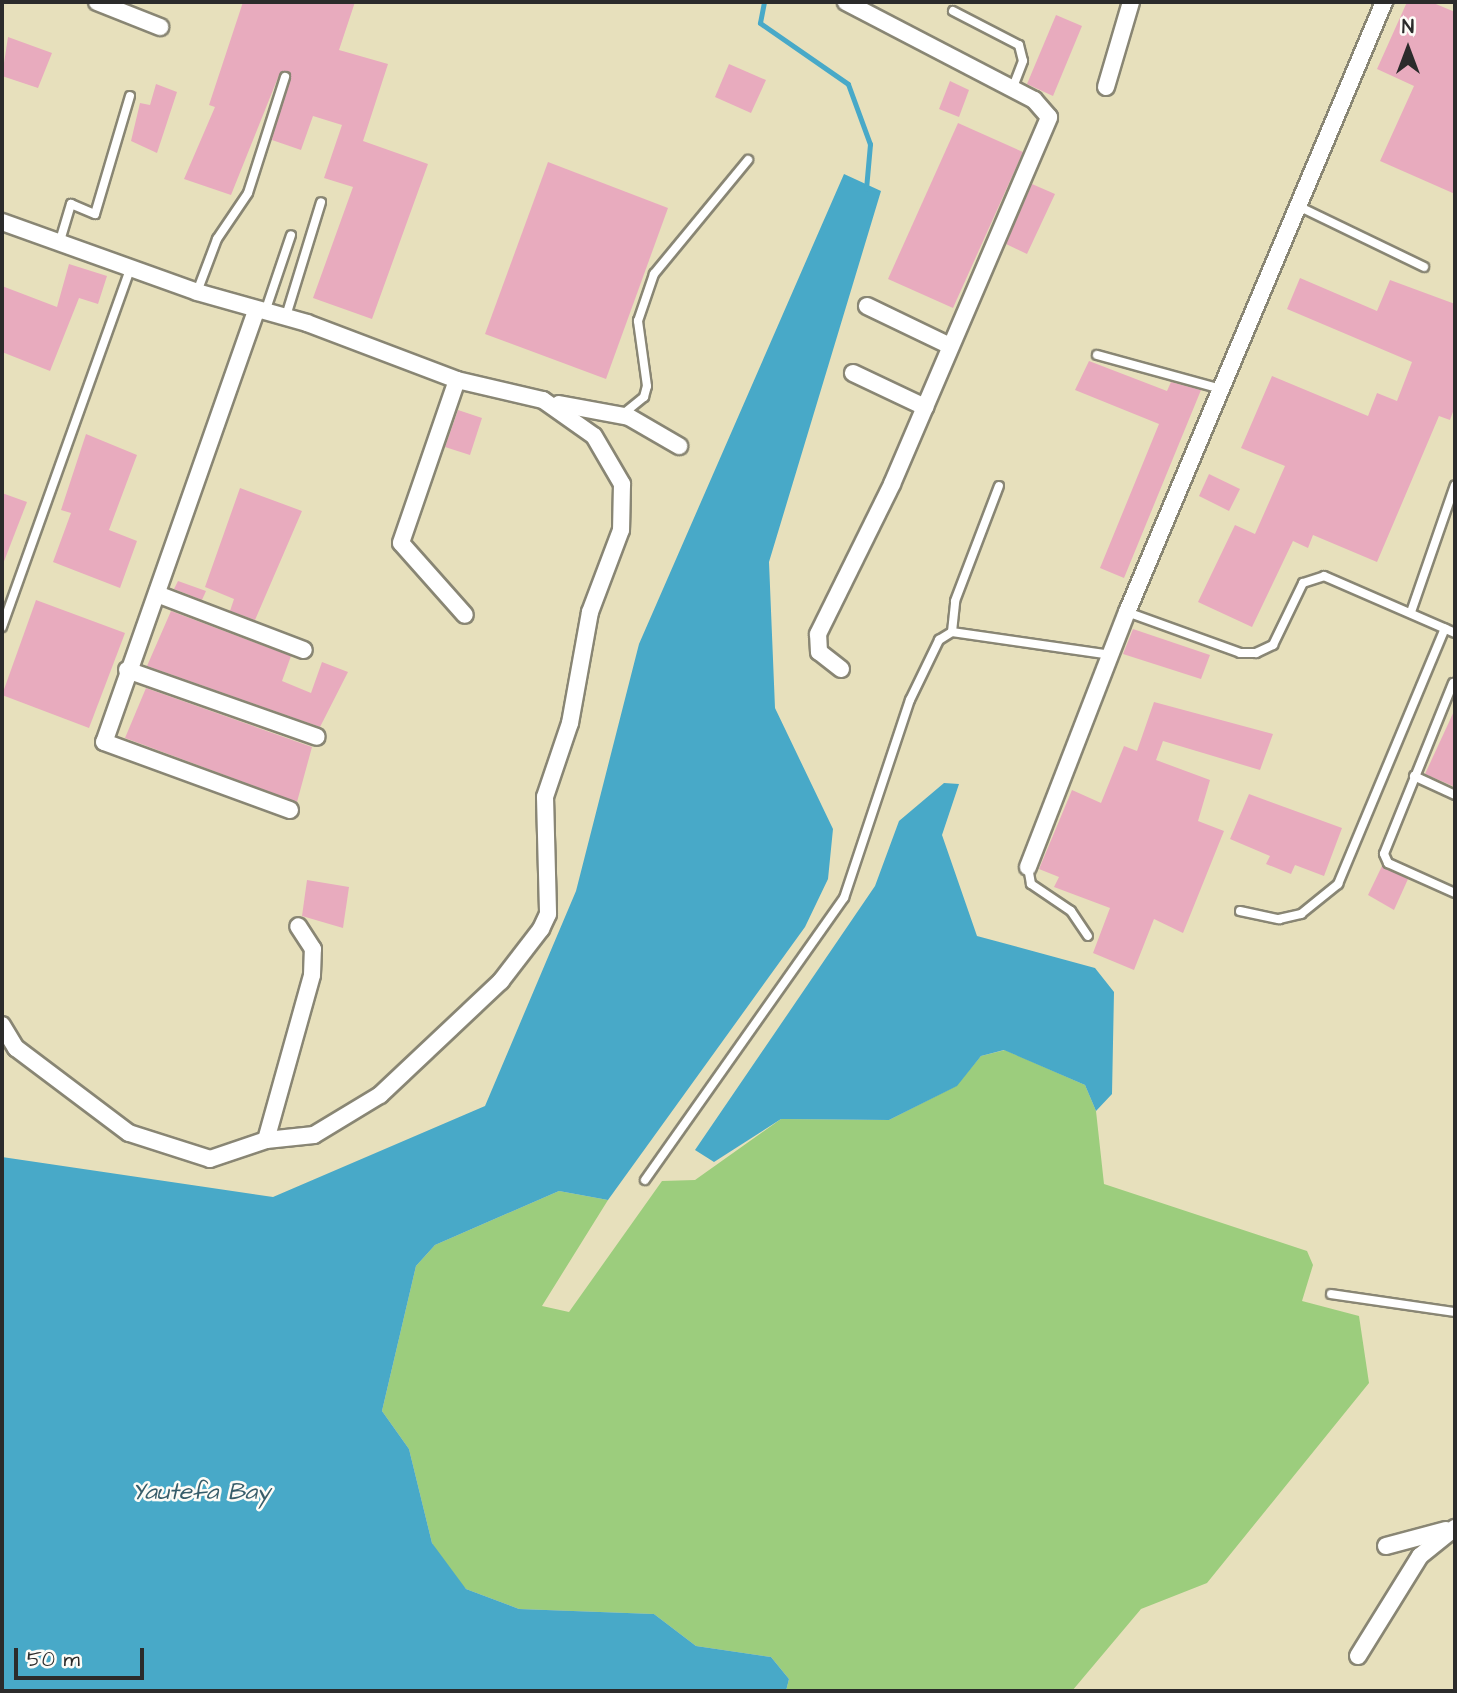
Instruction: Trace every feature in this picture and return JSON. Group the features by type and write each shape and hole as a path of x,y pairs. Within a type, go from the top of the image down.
{"street":[{"path":"97,2 160,27"},
{"path":"841,669 820,652 818,634 925,407 1049,117 1047,109 1012,89 846,2"},
{"path":"1106,88 1131,2"},
{"path":"1028,867 1127,612 1384,2"},
{"path":"2,222 130,270 261,311 286,316 457,380 620,416 679,446"},
{"path":"867,306 950,346"},
{"path":"261,311 104,732 107,747 290,810"},
{"path":"853,373 925,407"},
{"path":"457,380 401,543 465,615"},
{"path":"2,1026 16,1048 130,1133 210,1159 266,1140 314,1135 380,1095 501,981 548,914 545,797 570,723 590,612 625,512 611,458 578,421 543,400"},
{"path":"157,594 304,650"},
{"path":"127,670 317,737"},
{"path":"266,1140 312,975 313,949 298,926"},
{"path":"1385,1546 1455,1527"},
{"path":"1358,1657 1420,1556 1455,1527"}],"lane":[{"path":"953,11 1023,50 1012,89"},
{"path":"197,292 217,239 248,193 285,77"},
{"path":"59,244 72,204 95,214 130,96"},
{"path":"620,416 635,408 647,386 638,321 654,274 748,160"},
{"path":"286,316 321,202"},
{"path":"1298,206 1423,267"},
{"path":"261,311 291,235"},
{"path":"2,627 130,270"},
{"path":"1097,355 1221,389"},
{"path":"1411,612 1455,485"},
{"path":"645,1180 828,917 844,898 910,700 933,648 952,632 955,601 999,486"},
{"path":"1127,612 1240,653 1256,653 1273,645 1303,583 1315,576 1362,587 1455,633"},
{"path":"1240,911 1279,919 1301,914 1338,884 1445,628"},
{"path":"952,632 1111,655"},
{"path":"1453,683 1385,840 1384,859 1455,893"},
{"path":"1414,776 1455,795"},
{"path":"1028,867 1031,884 1071,911 1088,936"},
{"path":"1331,1294 1455,1312"}],"green space":[{"path":"1005,1050 1085,1085 1096,1111 1104,1184 1307,1251 1313,1265 1302,1301 1359,1316 1369,1383 1207,1583 1141,1609 1072,1691 786,1691 789,1679 771,1657 696,1646 654,1614 519,1609 466,1589 449,1574 432,1543 409,1449 382,1411 416,1266 435,1245 559,1191 608,1200 542,1306 569,1312 662,1181 695,1180 781,1119 889,1120 956,1086 981,1056"}],"water":[{"name":"Yautefa Bay","path":"844,174 881,191 769,562 775,708 833,829 828,879 805,927 608,1200 559,1191 435,1245 416,1266 382,1411 409,1449 432,1543 466,1589 519,1609 654,1614 696,1646 771,1657 789,1679 786,1691 2,1691 2,1157 273,1197 485,1106 576,891 639,644"},
{"path":"944,783 959,784 942,835 977,936 1095,968 1114,992 1112,1094 1096,1111 1085,1085 1004,1050 981,1056 957,1086 889,1120 781,1119 714,1162 695,1150 875,886 899,821"}],"building":[{"path":"243,2 355,2 339,50 388,64 363,141 428,164 372,319 313,298 353,187 324,178 342,125 313,116 301,150 272,140 289,72 279,75 231,195 184,179 215,107 209,105"},
{"path":"1407,2 1431,2 1455,12 1455,194 1380,161 1414,86 1377,69"},
{"path":"1056,15 1082,26 1053,96 1027,84"},
{"path":"8,37 52,53 38,88 2,76"},
{"path":"729,64 766,80 751,113 715,97"},
{"path":"950,81 969,90 959,117 939,109"},
{"path":"156,84 177,92 157,153 131,141 140,103 150,105"},
{"path":"958,123 1023,152 953,308 888,279"},
{"path":"548,162 668,208 606,379 485,334"},
{"path":"1032,184 1055,194 1027,254 1006,244"},
{"path":"69,264 107,276 98,304 79,298 50,371 2,352 2,286 57,307"},
{"path":"1300,278 1377,311 1390,280 1455,304 1455,406 1450,420 1439,416 1377,562 1313,535 1308,548 1293,541 1252,627 1198,602 1235,525 1255,534 1285,466 1241,448 1272,376 1368,416 1377,393 1397,401 1412,362 1287,309"},
{"path":"1089,361 1167,391 1171,382 1201,390 1124,578 1100,568 1159,424 1075,390"},
{"path":"458,410 482,418 470,455 445,447"},
{"path":"86,434 137,455 109,530 137,541 120,588 53,562 71,513 61,510"},
{"path":"1209,474 1240,489 1229,511 1199,496"},
{"path":"240,488 302,511 255,620 230,611 234,599 205,587"},
{"path":"2,493 27,502 3,564 2,564"},
{"path":"178,581 206,591 202,600 174,589"},
{"path":"36,600 125,633 89,728 2,695"},
{"path":"171,611 291,656 282,681 311,693 322,662 348,672 320,727 147,666"},
{"path":"1133,629 1210,655 1201,679 1123,654"},
{"path":"146,688 312,747 297,802 125,738"},
{"path":"1154,702 1273,734 1260,770 1163,741 1156,760 1210,780 1198,821 1224,831 1183,933 1154,919 1134,970 1093,953 1110,908 1054,887 1059,877 1039,869 1072,790 1101,803 1124,746 1137,751"},
{"path":"1455,709 1455,787 1425,774"},
{"path":"1249,794 1342,828 1324,876 1295,865 1291,874 1266,864 1270,856 1230,839"},
{"path":"1382,866 1408,879 1394,910 1368,895"},
{"path":"307,880 349,887 343,928 302,916"}],"waterway":[{"path":"764,2 760,23 848,84 870,144 866,189"}]}
